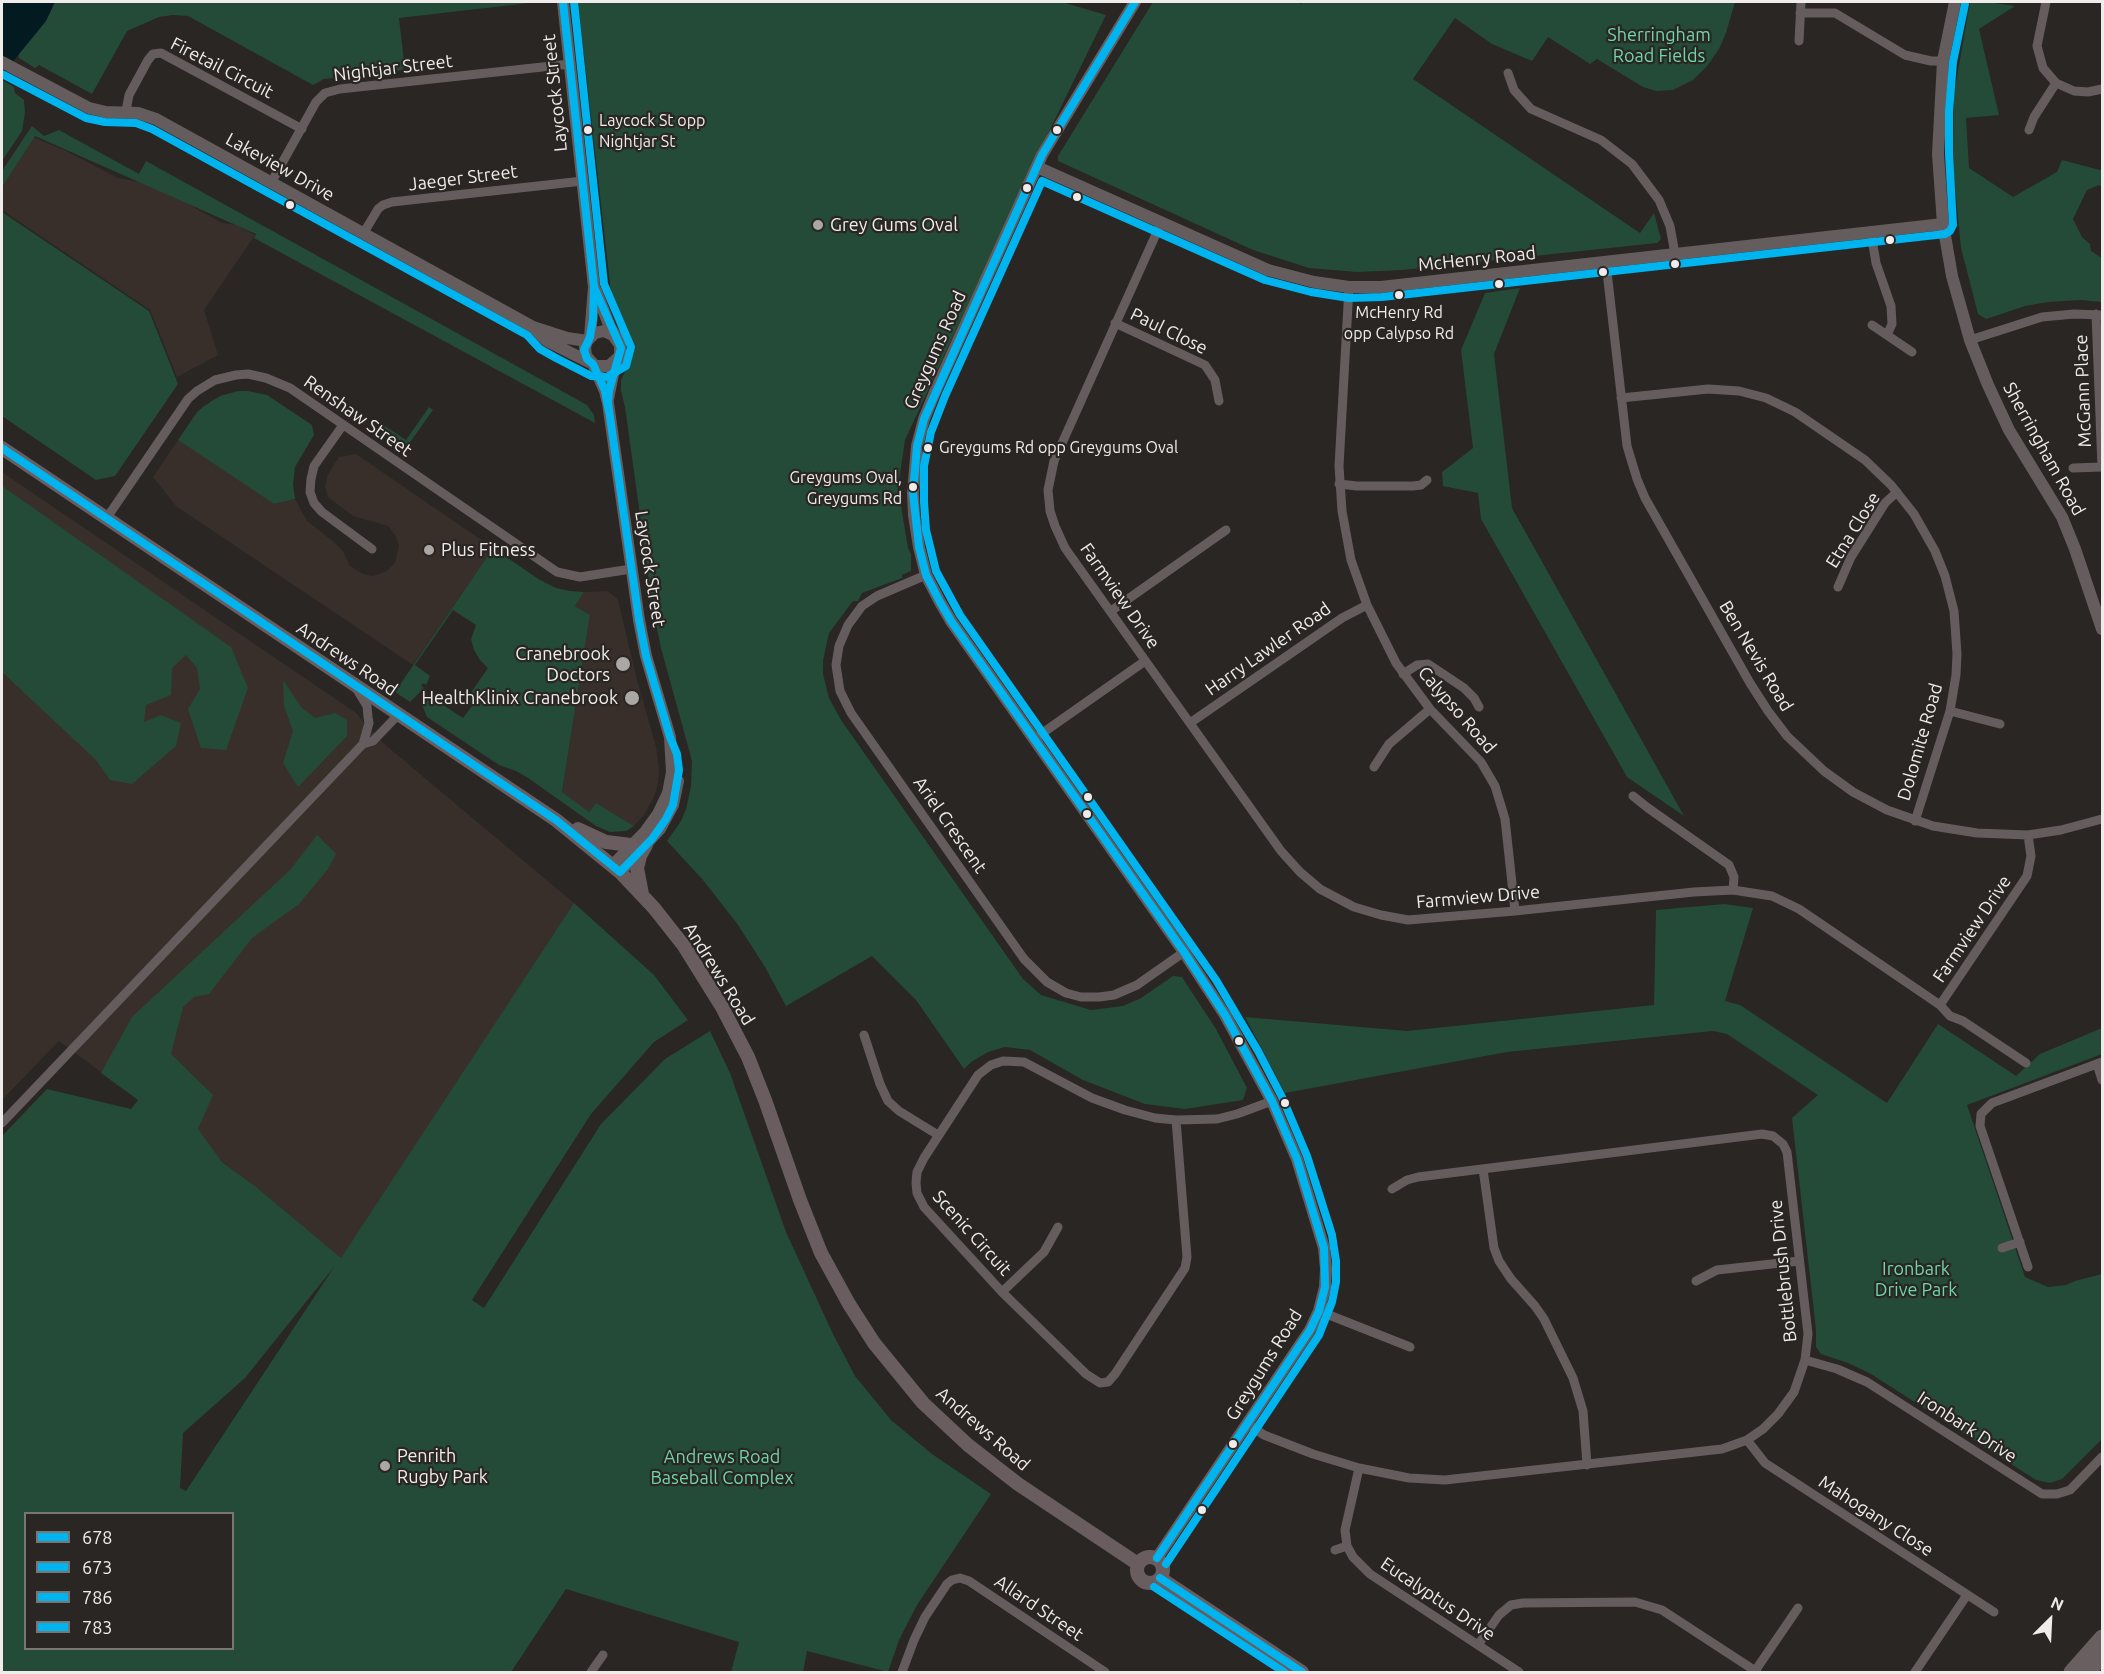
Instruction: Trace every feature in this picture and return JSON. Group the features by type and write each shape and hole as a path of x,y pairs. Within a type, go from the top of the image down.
{"highway":[{"path":"2071,1672 2103,1637"},
{"path":"2089,1672 2103,1656"}],"main road":[{"name":"Andrews Road","path":"2,448 556,820 616,869 684,946 727,1017 748,1057 821,1253 874,1343 923,1403 976,1452 1018,1484 1138,1564 1137,1572 1141,1580 1153,1583 1160,1578 1302,1672"},
{"path":"556,820 606,842 631,845"},
{"path":"642,896 637,868 646,845"},
{"path":"1138,1564 1144,1558 1157,1558 1163,1568 1160,1578"}],"street":[{"name":"Laycock Street","path":"563,2 594,287 588,339"},
{"name":"Greygums Road","path":"1135,2 1059,125 1037,167 935,392 919,437 913,475 913,502 916,532 926,575 951,621 1184,952 1226,1016 1272,1101 1298,1158 1324,1248 1326,1281 1319,1311 1307,1335 1157,1558"},
{"path":"1799,41 1801,2"},
{"name":"Sherringham Road","path":"1955,2 1943,61 1938,154 1943,225 1952,276 1970,340 1994,399 2009,430 2062,517 2103,629"},
{"path":"2046,2 2037,46 2043,68 2055,83 2081,92 2103,89"},
{"path":"1800,13 1835,13 1905,55 1931,61 1943,61"},
{"name":"Firetail Circuit","path":"126,111 129,95 148,60 153,54 161,53 302,129"},
{"name":"Lakeview Drive","path":"2,62 89,108 106,112 126,111 156,119 533,327 567,338 588,339"},
{"name":"Nightjar Street","path":"271,183 316,102 332,90 570,64"},
{"path":"1508,73 1518,97 1531,110 1602,140 1632,164 1659,200 1670,226 1675,254"},
{"path":"2029,130 2034,117 2055,83"},
{"name":"McHenry Road","path":"1037,167 1268,270 1314,282 1349,287 1381,287 1943,225"},
{"name":"Jaeger Street","path":"363,234 378,210 383,205 392,202 582,181"},
{"name":"Farmview Drive","path":"1161,223 1051,468 1048,490 1052,519 1061,542 1145,661 1281,851 1310,881 1332,896 1367,911 1408,920 1689,892 1733,890 1772,896 1793,906 1940,1005 2027,876 2031,856 2028,835"},
{"path":"1871,233 1876,263 1891,306 1892,324 1887,335"},
{"name":"Ben Nevis Road","path":"1606,263 1630,457 1641,490 1768,711 1798,747 1831,777 1870,801 1915,821 1966,832 2028,835 2061,830 2103,819"},
{"name":"Laycock Street","path":"594,287 617,339"},
{"name":"Calypso Road","path":"1349,287 1339,437 1339,484 1343,521 1351,560 1367,605 1385,644 1403,674 1430,709 1481,762 1495,786 1505,819 1515,911"},
{"path":"1970,340 2042,317 2074,314 2099,315"},
{"name":"McGann Place","path":"2073,468 2102,467 2099,315"},
{"name":"Paul Close","path":"1115,323 1205,365 1215,381 1219,401"},
{"path":"1872,325 1912,352"},
{"name":"Lakeview Drive","path":"533,327 547,341 591,363"},
{"path":"598,332 610,333 617,339 621,348 614,364 606,367 591,363 584,350 588,339 598,332"},
{"name":"Laycock Street","path":"608,403 611,382 619,357"},
{"name":"Laycock Street","path":"591,363 605,391 608,403 639,620 646,656 677,754 679,770 673,805 666,819 646,845 616,869"},
{"name":"Renshaw Street","path":"106,519 179,410 197,391 215,380 248,374 276,381 557,572 579,577 631,569"},
{"name":"Dolomite Road","path":"1621,398 1708,389 1739,391 1766,398 1795,412 1852,450 1875,469 1914,514 1940,564 1951,598 1957,654 1950,711 1915,821"},
{"path":"343,425 314,466 310,492 314,503 322,512 372,549"},
{"path":"1339,484 1413,486 1421,485 1427,480"},
{"name":"Etna Close","path":"1838,587 1851,557 1886,503 1897,492"},
{"path":"1111,611 1226,530"},
{"name":"Ariel Crescent","path":"926,575 877,596 862,606 848,625 839,646 836,665 840,691 851,713 1024,959 1047,982 1066,993 1082,997 1114,995 1137,985 1184,952"},
{"name":"Harry Lawler Road","path":"1190,723 1342,618 1367,605"},
{"path":"1035,739 1145,661"},
{"path":"1403,674 1417,665 1428,664 1464,688 1472,695 1479,707"},
{"path":"2,1123 363,744 369,717 367,706 356,687"},
{"path":"1374,767 1389,744 1430,709"},
{"path":"1950,711 2000,724"},
{"path":"363,744 373,741 398,716"},
{"name":"Laycock Street","path":"616,869 631,845 652,823 668,793 672,772 670,737"},
{"path":"1633,796 1729,865 1734,877 1733,890"},
{"path":"1940,1005 1950,1016 1963,1021 2026,1063"},
{"path":"864,1035 888,1101 899,1111 938,1135"},
{"name":"Scenic Circuit","path":"1176,1120 1185,1268 1104,1388 1086,1374 1002,1292 927,1211 919,1198 916,1183 917,1172 938,1135 981,1071 997,1062 1010,1060 1030,1065 1069,1088 1108,1105 1139,1114 1176,1120 1227,1117 1272,1101"},
{"path":"2028,1267 1980,1126 1981,1114 1992,1103 2100,1064 2103,1080"},
{"name":"Bottlebrush Drive","path":"1248,1425 1264,1435 1302,1450 1359,1468 1434,1480 1712,1452 1747,1440 1772,1421 1785,1406 1798,1383 1805,1360 1808,1334 1787,1152 1780,1141 1768,1134 1412,1178 1392,1188"},
{"path":"1483,1169 1494,1248 1499,1261 1511,1279 1540,1313 1573,1378 1583,1411 1587,1465"},
{"path":"1002,1292 1044,1252 1058,1227"},
{"path":"2002,1248 2020,1242"},
{"path":"1696,1281 1717,1270 1799,1261"},
{"path":"1319,1311 1410,1347"},
{"name":"Ironbark Drive","path":"1805,1360 1837,1369 1867,1382 2042,1494 2057,1494 2070,1490 2103,1457"},
{"name":"Mahogany Close","path":"1747,1440 1756,1454 1768,1465 1994,1612"},
{"path":"1335,1550 1347,1546 1345,1523 1359,1468"},
{"name":"Eucalyptus Drive","path":"1347,1546 1353,1557 1370,1574 1519,1672"},
{"name":"Allard Street","path":"902,1672 921,1625 946,1584 960,1578 969,1581 1105,1672"},
{"path":"1915,1672 1967,1595"},
{"path":"1478,1645 1499,1615 1511,1605 1635,1602 1662,1610 1756,1672 1798,1608"},
{"path":"591,1672 603,1655"}],"shaded area":[{"path":"26,134 64,150 118,178 144,183 165,191 222,223 236,225 255,235 204,310 218,355 177,377 150,310 2,210 2,172"},
{"path":"178,440 274,504 295,499 307,521 334,542 343,551 350,566 363,574 373,576 387,571 395,563 399,545 388,526 353,516 328,497 325,487 327,476 339,457 356,454 493,548 413,665 176,506 153,477"},
{"path":"2,472 356,713 383,743 574,903 341,1259 255,1186 59,1041 2,1100"},
{"path":"607,591 617,598 619,604 656,747 659,768 658,784 653,799 644,815 634,826 596,803 589,812 562,793 590,615 575,606 584,592"}],"green space":[{"path":"2,2 538,2 399,18 405,70 324,79 313,85 188,16 159,17 127,31 92,94 39,65 35,68 19,58 18,53 2,44"},
{"path":"578,2 1062,2 1106,15 1035,160 905,440 898,488 911,554 911,571 902,575 902,578 862,593 858,601 853,601 829,633 823,661 823,674 829,698 841,720 1023,979 1041,995 1091,1010 1123,1006 1141,998 1173,976 1182,977 1216,1029 1247,1088 1243,1100 1185,1109 1145,1104 1083,1080 1030,1050 1005,1047 988,1052 964,1069 916,1000 872,956 786,1006 765,967 738,925 703,880 667,841 681,821 686,809 691,786 692,761 661,648 653,609 621,391 621,380 628,365 631,345 630,338 618,320 612,301"},
{"name":"Sherringham Road Fields","path":"1153,2 1297,2 1301,4 1303,2 1735,2 1726,33 1708,65 1693,80 1673,90 1656,91 1643,87 1597,59 1590,64 1548,37 1532,61 1492,44 1455,18 1413,79 1640,233 1654,213 1661,239 1657,243 1402,270 1357,272 1309,268 1253,250 1058,161 1058,156"},
{"path":"1970,2 2015,6 1979,29 1999,115 1966,118 1969,168 2013,197 2057,172 2062,160 2102,169 2102,187 2099,185 2087,190 2073,219 2082,237 2090,244 2091,251 2102,258 2102,302 2081,300 2048,302 2025,306 1986,319 1978,314 1961,248 1953,166 1954,94"},
{"path":"2,80 14,87 15,93 24,100 25,113 22,131 2,161"},
{"path":"32,126 44,136 59,130 139,174 146,161 587,405 594,415 595,423 254,238 256,234 35,136 2,187 2,171"},
{"path":"2,212 149,311 178,384 115,476 96,480 2,416"},
{"path":"1520,288 1494,354 1512,508 1684,816 1627,777 1481,519 1478,493 1443,486 1442,472 1473,448 1461,350 1485,293"},
{"path":"238,391 267,395 312,425 314,435 295,467 293,484 295,499 274,504 178,440 197,412 204,406 220,396"},
{"path":"429,407 433,410 406,448 381,431 385,426 406,440"},
{"path":"2,486 231,647 248,688 226,750 201,748 188,709 200,689 197,668 186,655 172,668 171,695 146,705 144,722 161,715 181,723 176,746 132,784 110,780 96,760 2,672"},
{"path":"493,548 540,580 556,588 584,592 575,606 590,615 562,792 589,812 596,803 634,826 626,831 610,832 596,826 528,778 499,765 427,717 422,705 431,697 463,718 472,706 465,701 488,668 474,650 471,639 476,625 453,610 415,665 430,676 426,685 423,683 421,686 424,688 410,702 395,692"},
{"path":"283,680 302,708 315,718 335,713 347,720 347,736 298,787 283,763 293,731 284,706"},
{"name":"Andrews Road Baseball Complex","path":"317,835 336,854 328,869 299,904 252,938 209,994 194,997 183,1007 171,1054 213,1095 198,1129 222,1162 255,1186 341,1258 574,903 654,975 688,1020 654,1042 591,1114 472,1300 484,1308 601,1124 665,1059 710,1031 730,1073 786,1232 855,1376 891,1420 932,1454 991,1494 917,1605 899,1640 888,1672 807,1651 803,1672 731,1672 739,1642 566,1589 511,1672 2,1672 2,1136 47,1089 131,1109 138,1100 101,1073 132,1017 290,870","holes":["334,1267 186,1491 180,1488 183,1433 245,1378"]},
{"name":"Ironbark Drive Park","path":"1724,904 1753,908 1725,1001 1740,1005 1887,1103 1938,1024 2016,1076 2040,1054 2102,1028 2102,1054 1967,1105 2025,1277 2048,1287 2066,1285 2102,1274 2102,1439 2062,1479 2050,1483 2036,1480 1871,1374 1821,1354 1816,1347 1792,1118 1818,1095 1727,1034 1713,1031 1507,1052 1285,1093 1245,1017 1407,1031 1654,1005 1656,910"}],"water":[{"path":"4,2 55,2 46,21 2,75 2,6"}],"transit line":[{"name":"673","path":"2,448 556,820 620,872 652,839 666,819 673,805 679,770 677,754 646,656 639,620 608,403 621,348 594,287 563,2"},
{"name":"783","path":"2,74 86,118 105,122 136,123 152,129 527,335 540,349 556,358 591,376 607,377 626,366 631,347 604,284 574,2"},
{"name":"678","path":"1135,2 1042,155 924,419 917,446 913,493 919,547 926,575 940,602 951,621 1184,952 1225,1015 1272,1101 1297,1159 1324,1248 1325,1287 1319,1311 1310,1330 1157,1558"},
{"name":"786","path":"1166,1564 1319,1335 1332,1302 1336,1282 1336,1261 1332,1235 1307,1156 1282,1097 1258,1051 1216,980 960,615 936,571 926,530 924,502 924,466 931,432 1042,181 1265,280 1311,292 1349,298 1382,297 1945,234 1953,225 1949,112 1953,62 1965,4"},
{"name":"673","path":"594,285 593,319 590,337 584,350 605,391 609,412"},
{"name":"678","path":"1160,1578 1302,1672"},
{"name":"786","path":"1154,1587 1284,1672"}],"place":[{"name":"Laycock St opp Nightjar St","path":"588,130"},
{"name":"Grey Gums Oval","path":"818,225"},
{"name":"McHenry Rd opp Calypso Rd","path":"1399,295"},
{"name":"Greygums Rd opp Greygums Oval","path":"928,448"},
{"name":"Greygums Oval, Greygums Rd","path":"913,487"},
{"name":"Plus Fitness","path":"429,550"},
{"name":"Cranebrook Doctors","path":"623,664"},
{"name":"HealthKlinix Cranebrook","path":"632,698"},
{"name":"Penrith Rugby Park","path":"385,1466"}]}
